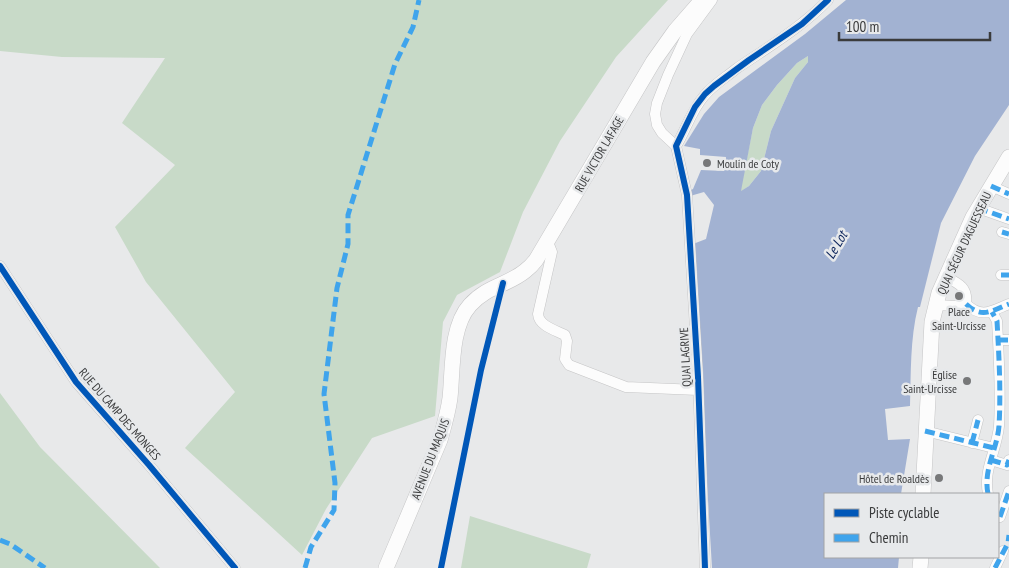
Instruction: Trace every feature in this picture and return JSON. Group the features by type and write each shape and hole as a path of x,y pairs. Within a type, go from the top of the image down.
{"main road":[{"name":"RUE VICTOR LAFAGE","path":"483,293 526,271 536,260 653,62 674,31 702,0"},
{"name":"QUAI SÉGUR D'AGUESSEAU","path":"922,493 932,322 935,305 978,208 1009,157"},
{"name":"AVENUE DU MAQUIS","path":"386,568 446,421 459,324 468,307 483,293"}],"street":[{"path":"712,0 688,34 657,102 655,114 657,124 662,133 676,146 695,107 705,94 742,65 802,24 828,0"},
{"name":"QUAI LAGRIVE","path":"676,146 687,195 698,390 705,568"},
{"path":"990,186 1009,194"},
{"path":"978,208 1009,219"},
{"path":"548,242 552,252 538,319 565,335 567,341 565,359 569,365 626,387 698,390"},
{"name":"RUE DU CAMP DES MONGES","path":"0,266 76,382 235,568"},
{"path":"946,277 964,289 967,294 966,304"},
{"path":"935,305 957,306 966,304 978,312 992,312 1009,304"},
{"path":"988,493 986,482 998,428 1004,383 997,321 992,312"},
{"path":"998,340 1009,340"},
{"path":"972,442 978,420"},
{"path":"925,430 994,448"},
{"path":"991,460 1007,465 1009,460"},
{"path":"1002,518 1009,491"},
{"path":"995,568 1003,551"}],"green space":[{"path":"0,0 668,0 616,57 560,141 523,212 500,272 457,295 443,322 435,416 372,438 326,509 302,555 185,448 235,392 146,282 115,227 175,165 122,123 165,58 62,57 0,51"},
{"path":"808,56 808,62 795,78 771,131 761,171 749,186 740,192 753,128 762,105 797,63"},
{"path":"0,393 40,447 160,568 0,568"},
{"path":"470,516 591,554 587,568 461,568"}],"water":[{"name":"Le Lot","path":"846,0 1009,0 1009,105 975,156 941,223 920,307 918,307 915,319 911,356 910,406 885,409 888,440 910,439 901,493 824,493 824,558 899,558 898,568 712,568 693,244 706,239 714,205 704,192 690,196 689,191 693,189 701,170 724,171 726,157 700,155 700,149 684,146 704,114 719,97 805,34","holes":["808,56 808,62 795,78 771,131 761,171 749,186 741,191 753,128 762,105 797,63"]}],"marked path":[{"path":"305,568 311,547 334,510 335,483 324,394 337,288 348,244 348,215 395,64 413,27 419,0"},
{"path":"991,186 1009,194"},
{"path":"978,208 1009,219"},
{"path":"1002,232 1009,234"},
{"path":"1001,275 1009,275"},
{"path":"966,304 972,309 982,312 992,311 1009,304"},
{"path":"988,493 987,476 998,435 1000,413 997,321 992,312"},
{"path":"998,340 1009,340"},
{"path":"972,443 978,420"},
{"path":"925,431 994,448"},
{"path":"991,460 1007,465 1009,460"},
{"path":"1000,517 1009,491"},
{"path":"995,568 1008,543 1009,535"},
{"path":"0,540 10,544 45,568"}],"cycle path":[{"path":"705,568 698,377 687,195 676,146 695,107 705,94 749,60 802,24 828,0"},
{"path":"0,266 76,382 149,465 235,568"},
{"path":"441,568 481,370 503,283"}],"place":[{"name":"Moulin de Coty","path":"707,163"},
{"name":"Place Saint-Urcisse","path":"959,296"},
{"name":"Église Saint-Urcisse","path":"967,381"},
{"name":"Hôtel de Roaldès","path":"939,478"}]}
